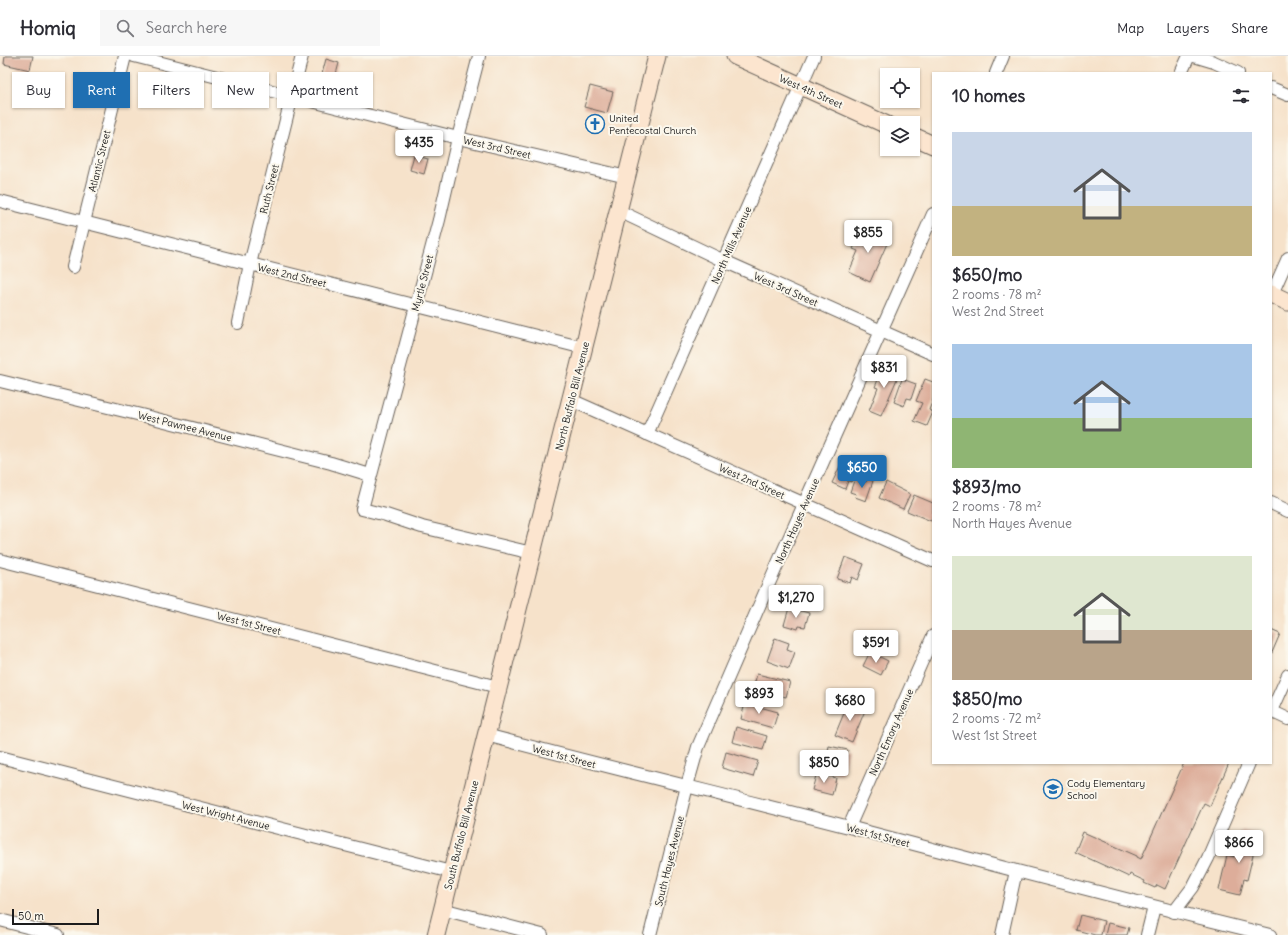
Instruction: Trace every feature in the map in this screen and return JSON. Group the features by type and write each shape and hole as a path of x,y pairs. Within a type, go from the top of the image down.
{"main road":[{"name":"North Buffalo Bill Avenue","path":"486,735 657,56"},
{"name":"West 4th Street","path":"735,56 880,121"},
{"path":"920,139 932,145"},
{"path":"1272,295 1288,302"},
{"name":"South Buffalo Bill Avenue","path":"436,935 486,735"}],"street":[{"name":"Atlantic Street","path":"73,267 125,56"},
{"name":"West 3rd Street","path":"134,56 277,92"},
{"name":"Ruth Street","path":"298,72 302,56"},
{"name":"Myrtle Street","path":"479,56 439,220 362,509 422,527 532,553"},
{"name":"North Mills Avenue","path":"647,434 814,56"},
{"path":"996,72 1003,56"},
{"path":"1182,72 1189,56"},
{"path":"1194,56 1214,62 1236,72"},
{"path":"1272,88 1288,95"},
{"name":"Ruth Street","path":"238,323 250,264 289,108"},
{"name":"West 3rd Street","path":"339,108 458,138 627,177"},
{"name":"West 2nd Street","path":"0,201 584,348"},
{"name":"West 3rd Street","path":"619,211 724,261 932,354"},
{"name":"North Hayes Avenue","path":"687,786 698,747 932,216"},
{"path":"1272,293 1288,258"},
{"name":"West Pawnee Avenue","path":"0,381 141,415 370,475"},
{"name":"West 2nd Street","path":"571,400 932,561"},
{"path":"1272,503 1288,511"},
{"name":"West 1st Street","path":"0,560 498,687"},
{"name":"North Emory Avenue","path":"849,828 932,638"},
{"path":"1272,710 1288,675"},
{"path":"1272,712 1288,719"},
{"name":"West 1st Street","path":"486,735 1154,907 1270,935"},
{"name":"West Wright Avenue","path":"0,758 452,872"},
{"path":"1174,912 1193,887 1208,858 1249,764"},
{"name":"South Hayes Avenue","path":"650,935 687,786"},
{"path":"1002,935 1016,871"},
{"path":"1147,935 1154,907"},
{"path":"442,909 542,935"},
{"path":"0,920 58,935"}],"building":[{"path":"5,56 33,56 30,70 4,64"},
{"path":"326,59 339,63 337,72 323,72"},
{"path":"590,86 613,92 607,113 584,107"},
{"path":"414,155 428,159 424,174 410,170"},
{"path":"863,227 889,239 870,282 849,272 858,251 853,249"},
{"path":"884,365 900,372 881,416 869,411 878,388 875,387"},
{"path":"902,379 916,384 911,399 907,398 904,406 894,402"},
{"path":"925,379 932,382 932,402 929,410 932,412 932,414 927,426 914,421 922,403 916,401"},
{"path":"844,458 859,465 851,482 848,481 845,489 832,483"},
{"path":"855,478 866,482 867,478 873,481 866,501 855,497 856,494 850,492"},
{"path":"886,482 910,494 903,509 879,498"},
{"path":"914,495 932,503 932,520 931,521 907,511"},
{"path":"845,557 864,564 858,580 852,577 850,583 837,579"},
{"path":"789,608 809,613 805,627 799,626 798,629 784,625"},
{"path":"1272,630 1280,634 1272,653"},
{"path":"775,638 789,643 787,649 795,652 789,669 767,661"},
{"path":"870,652 888,661 881,675 863,666"},
{"path":"757,674 790,682 786,697 753,689"},
{"path":"849,701 866,708 852,742 835,735"},
{"path":"745,703 778,712 773,728 741,719"},
{"path":"736,727 767,736 763,750 732,742"},
{"path":"829,746 848,750 842,774 824,770"},
{"path":"726,752 758,761 753,777 722,768"},
{"path":"1184,764 1229,764 1210,806 1204,803 1165,889 1157,885 1155,888 1144,883 1145,881 1130,874 1129,877 1075,852 1083,832 1141,859"},
{"path":"817,772 836,778 832,795 812,790"},
{"path":"1241,830 1258,834 1247,880 1244,879 1240,895 1219,890 1227,855 1234,857"},
{"path":"1080,915 1104,921 1101,935 1076,930"},
{"path":"1108,923 1129,928 1127,935 1105,935"}],"place":[{"name":"United Pentecostal Church","path":"595,124"},
{"name":"Cody Elementary School","path":"1053,789"}]}
